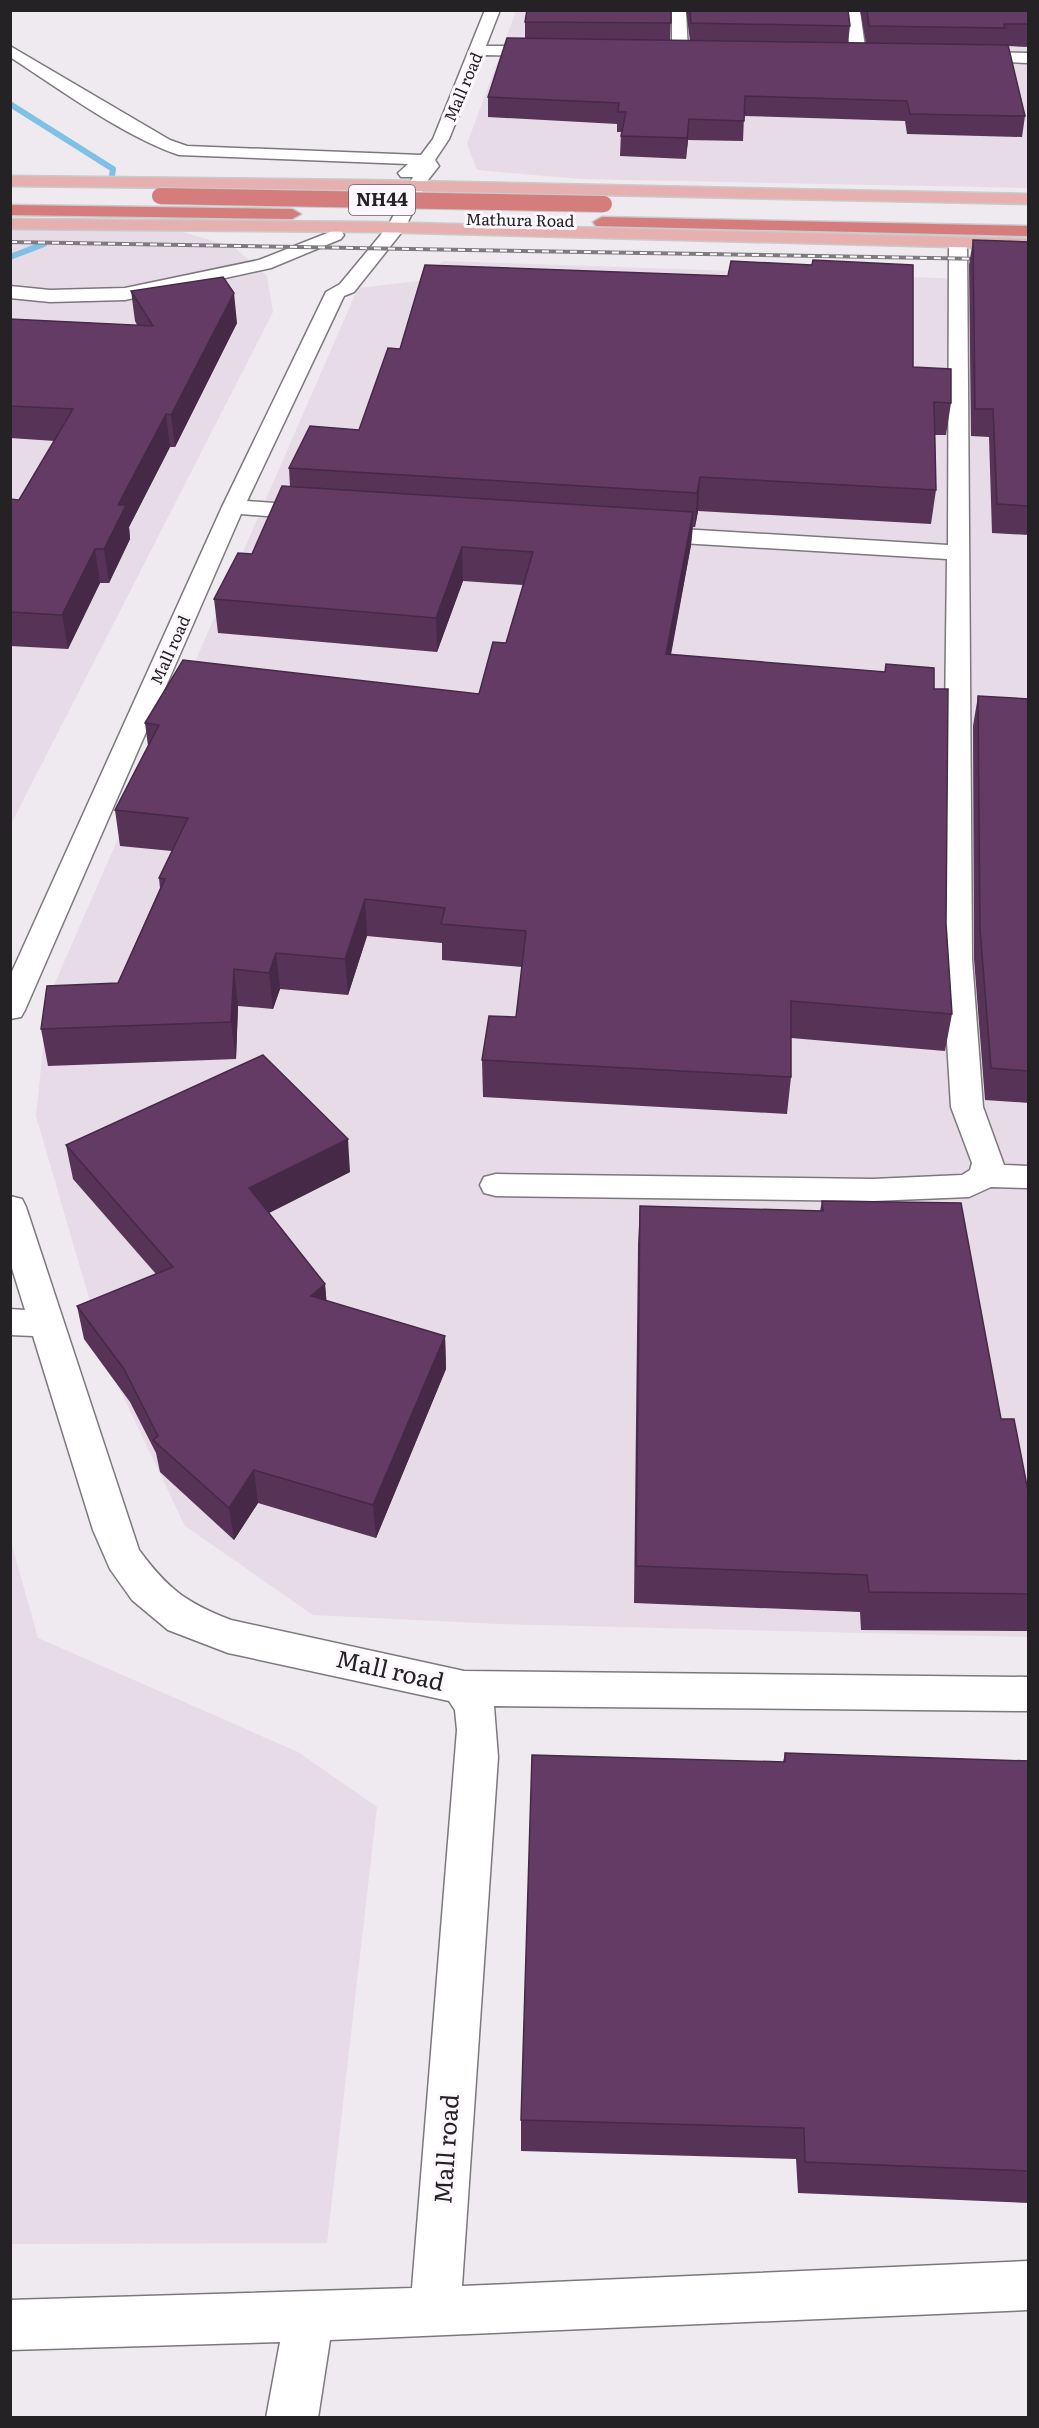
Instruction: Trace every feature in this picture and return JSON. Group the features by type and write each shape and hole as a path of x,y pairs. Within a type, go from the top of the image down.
{"highway":[{"name":"Mathura Road","path":"10,193 1029,212"},
{"name":"Mathura Road","path":"10,210 1029,231"}],"main road":[{"path":"10,181 743,188 917,197"},
{"path":"273,226 318,220 335,212 342,205 339,195 326,189 300,184"},
{"path":"418,184 583,191 1029,199"},
{"path":"583,191 538,200 531,209 532,216 545,224 586,232"},
{"path":"10,224 373,227 1029,244"},
{"path":"273,226 335,235 355,241 367,250 424,236 693,241 762,237"}],"street":[{"name":"Mall road","path":"10,1010 233,507 336,292 347,288 367,250 373,227 396,186 416,165 426,160 441,139 479,50 493,10"},
{"path":"679,10 680,53"},
{"path":"853,10 858,55"},
{"path":"10,50 73,92 164,144 185,151 426,160"},
{"path":"479,50 562,51"},
{"path":"951,57 1029,58"},
{"name":"Mall road","path":"367,250 396,228 418,184 430,166 426,160"},
{"path":"10,292 50,296 125,294 264,264 335,235"},
{"path":"958,242 957,959 967,1107 988,1163 985,1176"},
{"path":"233,507 340,514"},
{"path":"626,532 959,553"},
{"path":"496,1185 873,1190 969,1186 985,1176 1029,1177"},
{"name":"Mall road","path":"10,1208 29,1323 124,1558 146,1589 182,1618 228,1636 463,1688 472,1698 476,1710 477,1757 435,2312"},
{"path":"463,1688 1029,1694"},
{"path":"10,2325 309,2317 1029,2286"},
{"path":"292,2418 309,2317"}],"shaded area":[{"path":"516,11 1028,11 1028,188 580,179 477,170 467,144"},
{"path":"11,223 162,226 234,247 267,276 273,312 11,824"},
{"path":"442,261 1028,281 1028,1637 499,1624 313,1615 185,1526 109,1367 36,1116 48,999 358,288 428,280"},
{"path":"11,1542 38,1638 298,1752 377,1807 327,2243 11,2244"}],"building":[{"path":"527,10 671,10 671,23 525,22"},
{"path":"690,10 848,10 850,26 691,23"},
{"path":"867,10 1029,10 1029,24 1004,24 1005,28 869,26"},
{"path":"507,38 1008,45 1025,116 910,114 907,101 745,96 744,121 689,119 687,138 621,136 626,112 618,112 619,103 488,97"},
{"path":"973,240 1029,242 1029,506 997,504 993,409 975,409"},
{"path":"813,260 913,265 913,367 951,369 951,403 934,402 936,490 700,477 697,493 289,468 310,426 359,430 388,348 400,349 425,265 728,276 731,261 812,265"},
{"path":"223,277 234,293 171,415 166,414 118,505 126,505 104,549 95,549 62,615 10,612 10,499 19,500 73,409 10,406 10,319 153,326 131,291"},
{"path":"282,486 693,512 666,654 885,672 886,664 934,668 934,689 948,689 946,923 952,1014 791,1001 791,1077 482,1060 489,1016 516,1017 526,931 441,924 445,908 365,899 345,959 276,953 269,973 234,969 231,1022 41,1029 47,986 118,983 165,879 159,878 188,818 115,810 159,725 145,723 183,660 479,694 493,642 506,643 533,552 462,547 436,618 214,599 238,553 252,554"},
{"path":"978,696 1029,699 1029,1071 991,1068 980,928"},
{"path":"263,1055 348,1139 249,1188 325,1284 311,1296 445,1336 373,1505 254,1470 229,1508 153,1440 158,1436 124,1369 77,1306 173,1267 66,1145"},
{"path":"822,1201 961,1203 1001,1419 1014,1419 1029,1496 1029,1594 869,1592 867,1575 636,1566 640,1206 823,1211"},
{"path":"785,1753 1029,1761 1029,2171 805,2162 804,2128 521,2120 532,1755 785,1762"}],"waterway":[{"path":"10,104 113,169 112,176"},
{"path":"10,257 44,244"}],"railway":[{"path":"10,242 987,259"}]}
